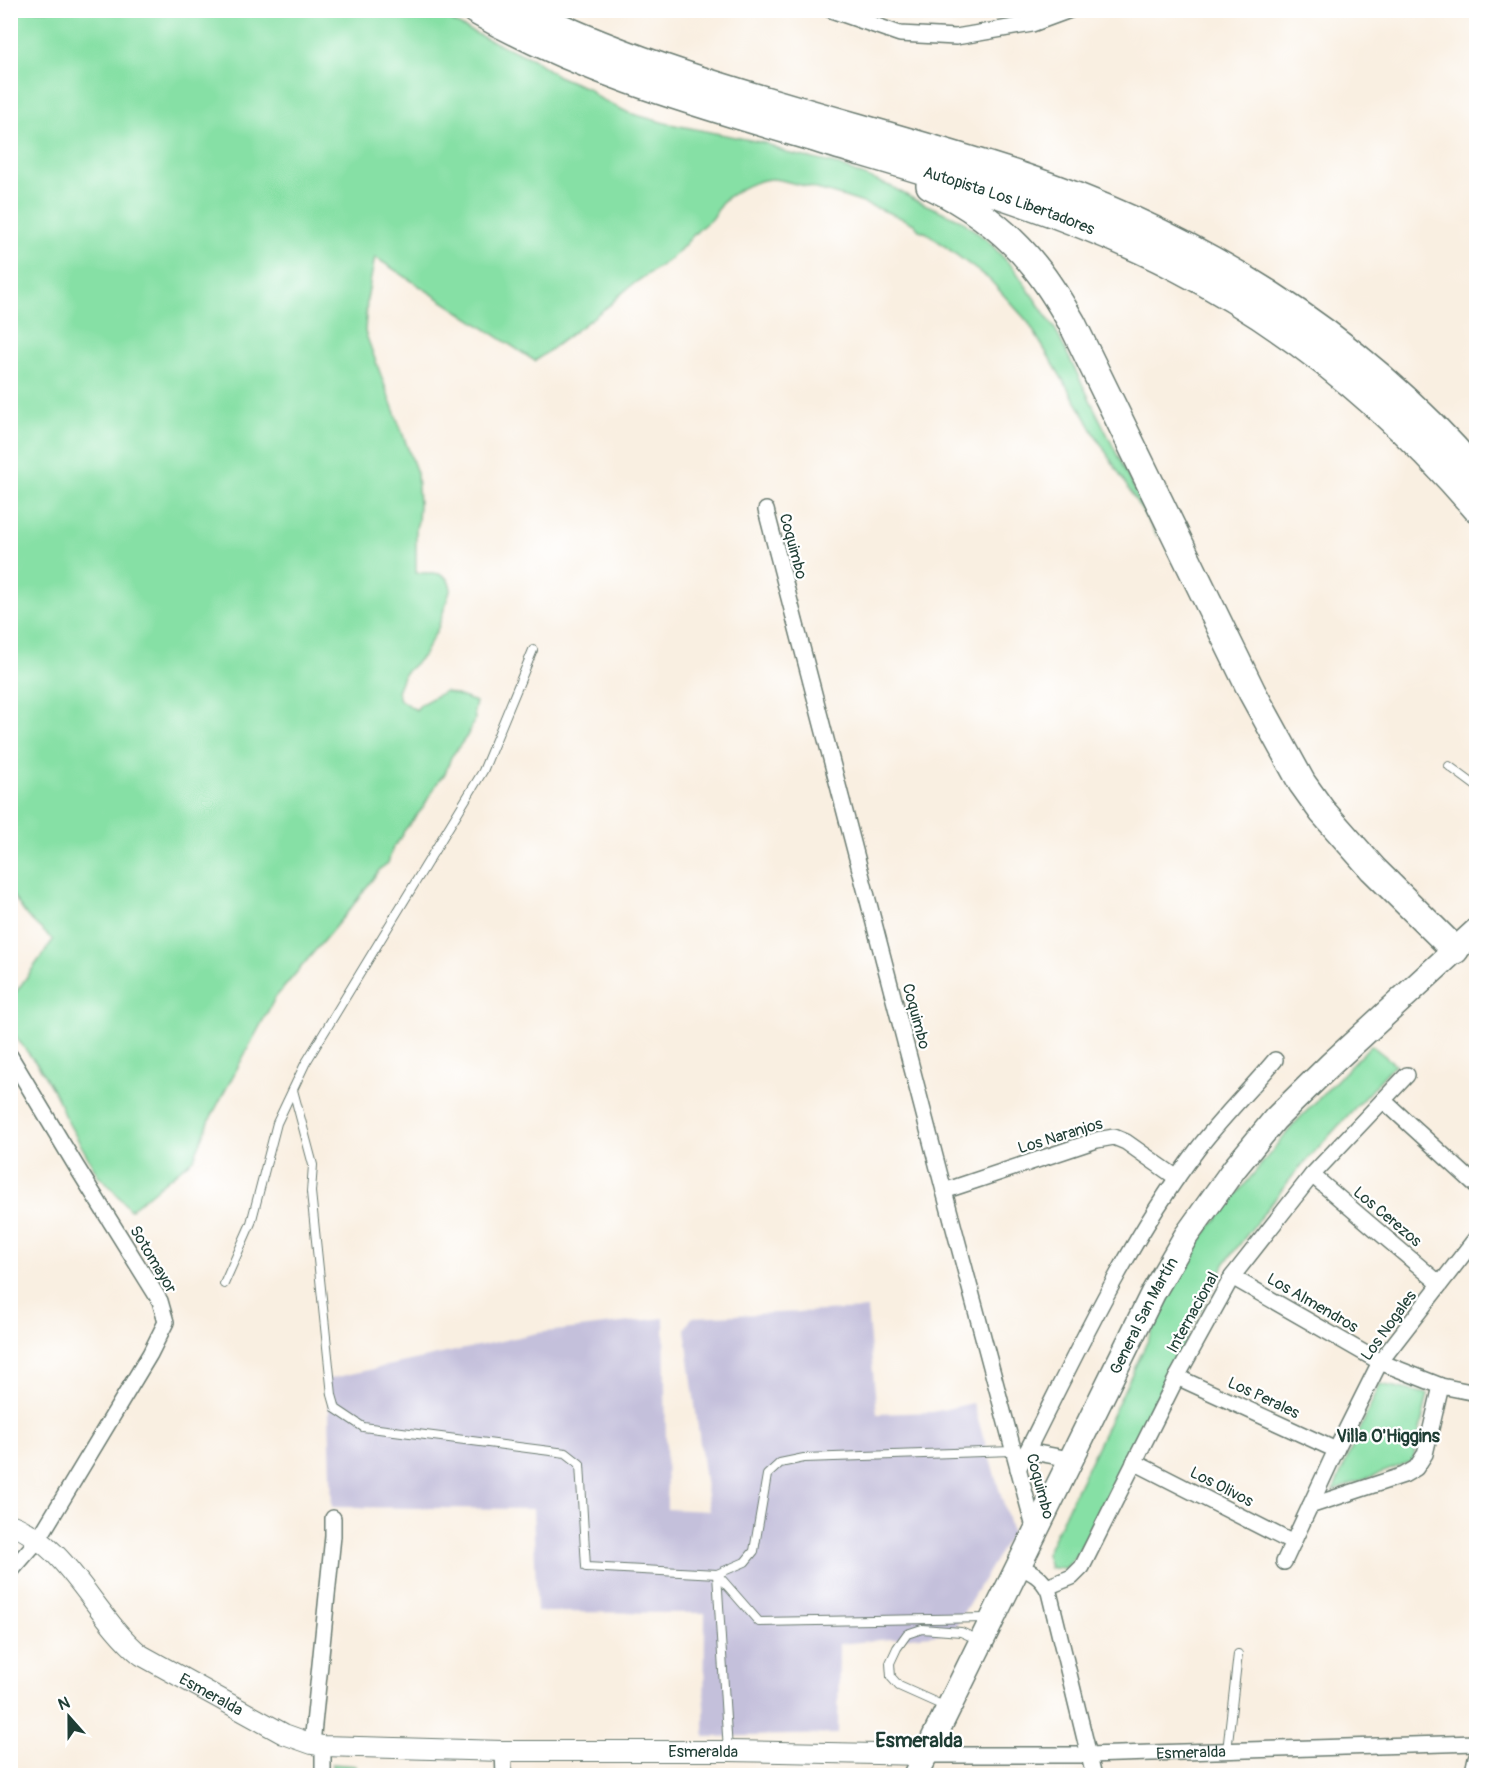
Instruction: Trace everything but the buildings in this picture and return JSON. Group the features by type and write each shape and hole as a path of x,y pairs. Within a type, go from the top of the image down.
{"highway":[{"name":"Autopista Los Libertadores","path":"475,10 504,27 549,48 634,82 1048,211 1137,248 1215,288 1289,336 1354,385 1416,442 1476,508"},
{"name":"Autopista Los Libertadores","path":"523,10 589,41 675,72 1022,177 1110,209 1148,226 1227,268 1327,334 1393,388 1446,439 1476,473"},
{"path":"861,152 944,192 972,209 996,226 1037,268 1072,322 1252,692 1302,783 1322,811 1372,869 1455,950"}],"main road":[{"name":"General San Martín","path":"920,1765 1153,1293 1186,1236 1234,1169 1283,1111 1476,930"}],"street":[{"path":"831,10 900,34 956,37 1032,24 1070,10"},
{"name":"Coquimbo","path":"766,510 944,1191 1020,1451 1018,1469 1035,1531"},
{"name":"Sotomayor","path":"10,1056 160,1301 166,1322 150,1354 38,1540 10,1572"},
{"path":"1020,1451 1123,1266 1178,1178 1198,1149 1275,1060"},
{"name":"Internacional","path":"1047,1587 1072,1577 1082,1567 1177,1377 1232,1277 1312,1175 1407,1075"},
{"path":"1383,1100 1476,1185"},
{"name":"Los Naranjos","path":"944,1191 1097,1140 1114,1137 1126,1142 1178,1178"},
{"name":"Los Cerezos","path":"1312,1175 1440,1284"},
{"name":"Los Nogales","path":"1284,1562 1380,1362 1476,1238"},
{"name":"Los Almendros","path":"1232,1277 1380,1362 1441,1386 1476,1394"},
{"name":"Los Perales","path":"1177,1377 1336,1450"},
{"path":"1310,1506 1404,1475 1416,1468 1425,1454 1441,1386"},
{"name":"Coquimbo","path":"1020,1451 1070,1459"},
{"name":"Los Olivos","path":"1134,1462 1293,1543"},
{"path":"323,1776 317,1745 333,1518"},
{"name":"Esmeralda","path":"10,1524 38,1540 64,1564 122,1638 150,1662 284,1734 317,1745 503,1751 728,1751 920,1765 1088,1755 1476,1743"},
{"path":"1018,1566 1037,1575 1047,1587 1051,1598 1094,1776"},
{"path":"503,1751 504,1776"},
{"path":"1472,1776 1476,1758"}],"lane":[{"path":"224,1284 251,1223 277,1123 305,1065 483,771 533,650"},
{"path":"1449,766 1476,786"},
{"path":"293,1090 313,1166 311,1192 332,1395 336,1409 363,1427 566,1453 580,1464 586,1567 717,1574 745,1562 754,1551 767,1475 780,1463 804,1458 1020,1451"},
{"path":"717,1574 759,1622 992,1618"},
{"path":"717,1574 728,1751"},
{"path":"948,1708 899,1686 891,1677 890,1663 897,1648 907,1634 922,1629 961,1632 981,1641"},
{"path":"1227,1751 1238,1654"}],"shaded area":[{"path":"867,1309 877,1414 933,1412 973,1403 1012,1532 951,1633 839,1644 838,1734 704,1737 705,1613 537,1612 533,1509 332,1507 328,1379 537,1333 664,1318 667,1509 709,1511 685,1329 692,1317"}],"green space":[{"path":"11,10 437,11 483,37 533,59 558,76 589,89 597,97 629,113 665,123 765,143 787,153 832,163 892,187 915,200 961,220 988,241 1015,270 1055,329 1158,537 1028,322 990,280 927,233 919,230 914,224 871,206 777,179 748,185 725,199 712,219 697,231 676,254 535,361 375,257 367,299 365,332 417,473 419,504 416,528 416,573 443,575 451,588 438,628 423,656 404,674 397,691 400,700 416,710 421,704 445,691 476,702 475,719 467,736 451,757 445,774 393,847 388,863 380,869 351,908 275,998 211,1117 194,1158 130,1210 99,1177 40,1068 11,1027 11,999 53,940 27,916 10,892"},
{"path":"1371,1045 1395,1064 1295,1173 1225,1263 1078,1553 1066,1568 1050,1568 1046,1554 1167,1300 1202,1237 1294,1124"},
{"path":"1380,1384 1428,1394 1413,1461 1333,1491"},
{"path":"332,1764 356,1766 355,1775 332,1775"}],"district":[{"name":"Villa O'Higgins","path":"1388,1436"},
{"name":"Esmeralda","path":"919,1740"}]}
